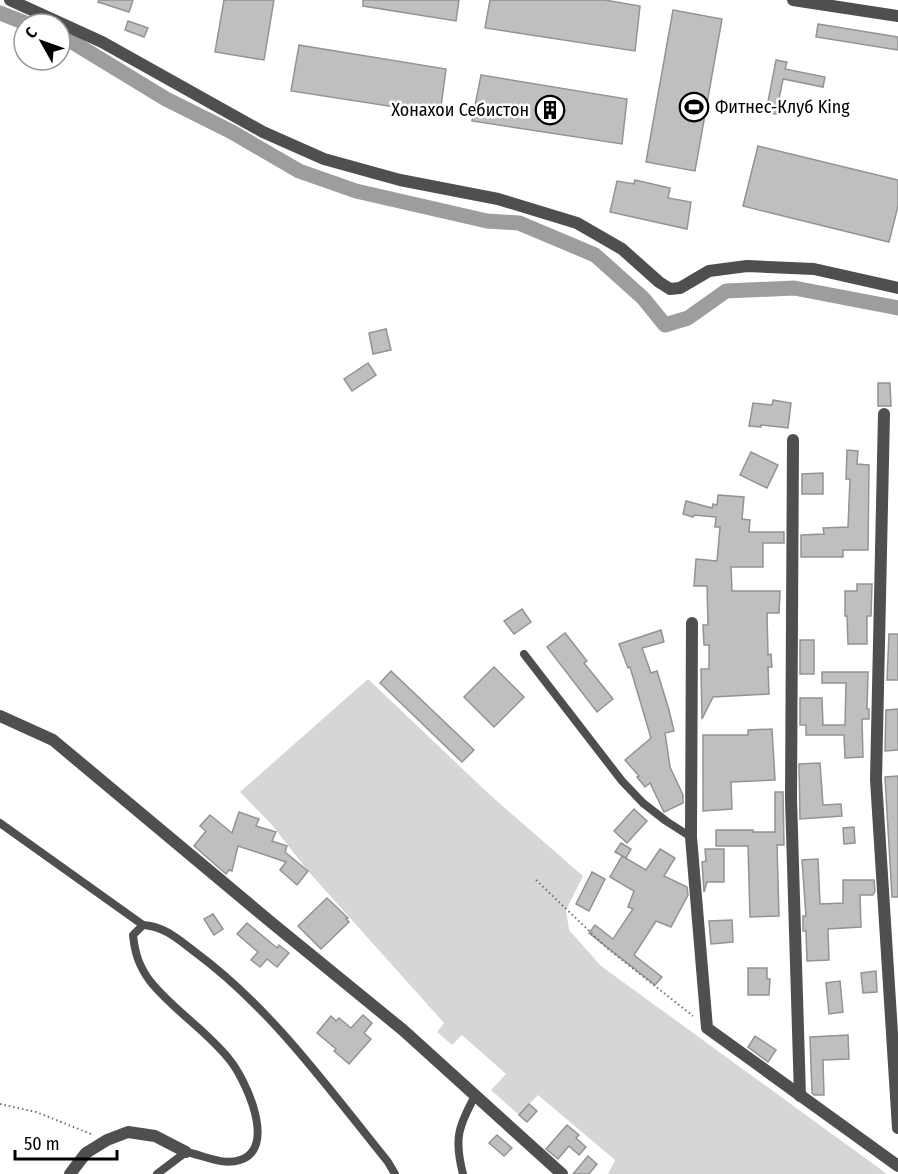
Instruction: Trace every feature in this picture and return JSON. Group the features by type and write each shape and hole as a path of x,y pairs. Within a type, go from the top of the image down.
{"street":[{"path":"10,0 102,42 263,132 324,159 400,180 498,199 577,223 622,249 670,289 680,288 709,271 747,266 814,269 898,288"},
{"path":"793,0 898,16"},
{"path":"884,414 876,780 898,1128"},
{"path":"793,440 791,799 800,1096"},
{"path":"692,623 691,837 707,1028 898,1166"},
{"path":"0,716 53,740 403,1030 562,1174"},
{"path":"70,1174 86,1153 107,1140 128,1132 155,1136 186,1152"}],"lane":[{"path":"524,654 622,781 643,803 691,837"},
{"path":"0,823 143,925 156,926 178,939 232,981 279,1028 381,1153 395,1174"},
{"path":"143,925 133,935 135,954 150,981 230,1060 249,1095 258,1122 257,1140 251,1153 242,1160 229,1162 186,1152 157,1174"},
{"path":"463,1174 457,1145 462,1119 475,1096"}],"path":[{"path":"536,880 607,948 707,1028"},
{"path":"0,1104 36,1113 107,1140"}],"shaded area":[{"path":"368,679 490,795 583,876 566,910 569,930 601,966 887,1174 608,1174 615,1160 538,1095 519,1115 491,1090 506,1074 462,1035 452,1045 437,1032 444,1023 308,871 272,825 240,792"}],"building":[{"path":"99,0 133,0 129,12 98,2"},
{"path":"224,0 274,0 264,60 215,52"},
{"path":"363,0 459,0 456,21 363,6"},
{"path":"490,0 605,0 640,6 635,51 485,28"},
{"path":"673,10 722,19 695,171 646,162"},
{"path":"128,21 148,28 144,37 125,30"},
{"path":"818,24 898,37 898,50 816,37"},
{"path":"299,45 446,69 440,114 291,91"},
{"path":"776,60 787,62 785,69 825,77 823,87 783,79 776,114 766,112"},
{"name":"Хонахои Себистон","path":"481,75 627,99 622,144 472,121"},
{"path":"758,146 898,180 898,206 889,242 743,206"},
{"path":"635,180 670,188 668,198 691,202 687,229 610,212 617,181 634,184"},
{"path":"386,329 391,350 373,354 369,333"},
{"path":"368,363 376,375 352,391 344,379"},
{"path":"878,383 890,383 891,406 878,406"},
{"path":"773,400 791,403 788,428 749,426 753,403 772,405"},
{"path":"847,450 858,451 857,464 869,465 868,550 843,550 843,557 801,557 801,535 824,534 823,528 848,527 850,479 846,479"},
{"path":"751,452 778,465 767,488 740,475"},
{"path":"823,473 823,494 802,494 802,474"},
{"path":"718,495 744,497 742,519 750,520 749,532 784,532 784,543 763,543 763,567 731,567 732,591 780,591 779,613 767,613 768,655 771,654 772,667 768,667 769,694 713,697 702,719 701,669 709,669 709,645 704,645 703,625 708,625 707,586 694,586 696,559 717,561 720,527 715,527 716,517 694,515 693,517 683,514 686,501 712,508 713,504 717,505"},
{"path":"857,584 872,584 871,616 867,616 867,644 848,644 845,591 857,591"},
{"path":"522,609 531,622 514,634 504,621"},
{"path":"661,630 664,642 642,648 651,673 657,671 669,710 674,731 665,733 670,767 683,795 683,803 664,812 650,783 645,787 625,760 651,738 630,667 628,668 619,644"},
{"path":"565,633 587,661 584,663 613,699 597,712 547,647"},
{"path":"889,634 898,634 898,680 887,680"},
{"path":"800,640 814,640 814,674 800,674"},
{"path":"494,667 524,697 494,727 464,697"},
{"path":"391,671 474,750 462,762 380,683"},
{"path":"822,672 868,672 869,719 862,719 863,757 845,758 844,735 806,735 806,725 800,725 800,698 822,698 823,725 845,725 846,683 822,683"},
{"path":"898,709 898,750 885,751 886,710"},
{"path":"772,729 775,780 731,782 732,809 703,811 703,735 748,735 748,730"},
{"path":"820,763 823,805 841,804 842,816 800,819 799,764"},
{"path":"898,776 898,897 892,897 885,777"},
{"path":"775,792 783,792 784,845 777,845 779,916 750,917 748,846 716,846 716,830 775,832"},
{"path":"634,809 647,821 627,843 614,831"},
{"path":"239,812 259,819 256,826 276,832 272,841 287,846 285,852 308,871 297,885 280,870 286,862 238,846 232,871 229,870 226,874 194,846 206,831 200,826 210,815 232,833"},
{"path":"854,827 855,843 844,844 843,828"},
{"path":"621,843 631,849 626,858 615,852"},
{"path":"660,849 675,858 664,876 687,887 688,895 671,927 656,921 634,955 662,977 655,985 589,933 595,925 613,939 633,909 628,907 634,891 610,877 622,856 646,870"},
{"path":"705,849 724,849 724,882 707,882 704,892 702,862 706,861"},
{"path":"818,859 820,904 843,903 843,880 874,880 875,891 873,895 860,895 861,927 828,929 829,960 807,961 806,931 803,931 803,916 806,916 802,860"},
{"path":"592,872 605,879 589,911 576,904"},
{"path":"327,898 348,918 346,919 349,922 321,949 298,926"},
{"path":"213,914 223,929 214,935 204,919"},
{"path":"732,920 733,942 711,944 709,921"},
{"path":"247,923 277,948 279,945 289,953 277,967 267,959 260,967 251,960 258,952 237,934"},
{"path":"748,968 767,968 767,979 770,979 769,995 748,995"},
{"path":"876,971 877,992 863,993 861,973"},
{"path":"840,981 843,1012 829,1014 826,983"},
{"path":"363,1015 372,1023 364,1033 371,1039 349,1064 317,1033 331,1016 336,1021 339,1018 351,1028"},
{"path":"848,1035 849,1059 823,1060 824,1095 814,1095 812,1093 810,1037"},
{"path":"755,1036 776,1050 768,1062 748,1047"},
{"path":"529,1104 537,1111 527,1122 519,1115"},
{"path":"567,1125 579,1135 576,1138 586,1147 579,1155 569,1146 558,1159 546,1149"},
{"path":"497,1135 512,1148 504,1156 489,1143"},
{"path":"588,1156 597,1164 589,1174 573,1174"}],"waterway":[{"path":"0,13 12,18"},
{"path":"72,42 166,99 232,132 299,171 356,191 487,221 519,223 595,255 643,298 665,325 688,318 726,291 794,288 898,308"}],"place":[{"name":"Фитнес-Клуб King","path":"694,107"},
{"name":"Хонахои Себистон","path":"550,110"}]}
